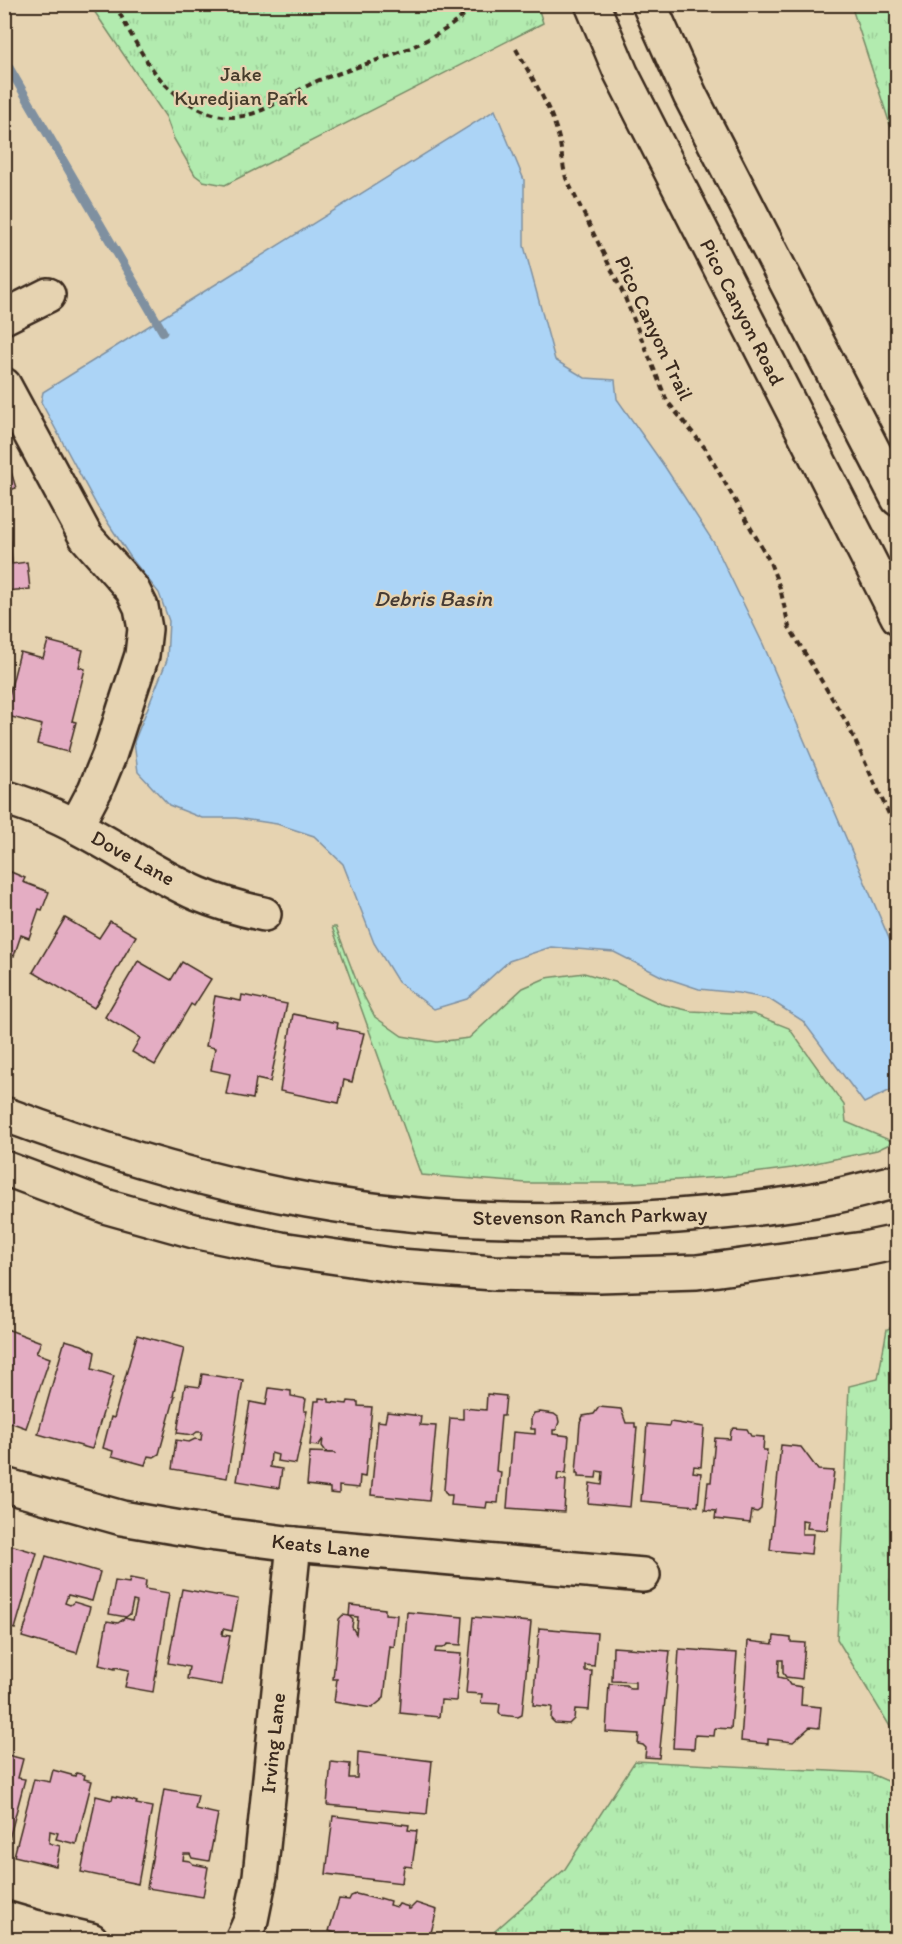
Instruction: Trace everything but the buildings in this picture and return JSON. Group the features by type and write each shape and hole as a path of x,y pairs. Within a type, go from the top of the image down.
{"main road":[{"name":"Pico Canyon Road","path":"592,4 621,73 897,617"},
{"path":"649,4 690,95 897,500"},
{"path":"4,317 48,295"},
{"path":"4,385 86,537 132,589 141,608 145,629 142,655 109,756 95,790 76,826"},
{"name":"Dove Lane","path":"4,797 35,807 76,826 160,876 199,894 231,906 264,914"},
{"name":"Stevenson Ranch Parkway","path":"4,1114 63,1136 157,1166 243,1186 307,1200 456,1219 539,1222 745,1211 831,1197 894,1182"},
{"path":"4,1168 108,1207 194,1231 281,1249 399,1266 495,1273 598,1275 697,1272 864,1249 897,1242"},
{"name":"Keats Lane","path":"4,1485 122,1518 216,1534 294,1544 643,1575"},
{"name":"Irving Lane","path":"242,1940 251,1920 260,1876 294,1544"},
{"path":"4,1918 91,1940"}],"path":[{"path":"115,4 157,75 180,97 199,108 212,114 231,117 246,116 273,106 310,84 398,54 439,35 475,4"},
{"name":"Pico Canyon Trail","path":"516,49 544,101 558,135 561,162 566,178 623,293 667,401 705,447 769,560 780,588 789,627 846,723 897,834"}],"green space":[{"name":"Jake Kuredjian Park","path":"537,4 543,23 225,185 203,181 195,175 174,139 166,117 90,5"},
{"path":"851,5 897,5 897,146"},
{"path":"332,927 336,927 358,985 375,1017 402,1036 437,1042 469,1038 523,988 546,978 584,973 615,982 661,1004 691,1011 753,1014 789,1028 844,1105 846,1122 894,1142 877,1150 792,1168 721,1177 632,1183 526,1183 421,1175"},
{"path":"898,1326 897,1738 837,1639 849,1386 878,1379 887,1329"},
{"path":"635,1761 869,1773 897,1785 897,1939 486,1939 565,1869"}],"water":[{"name":"Debris Basin","path":"495,110 524,180 524,246 555,360 585,378 615,380 617,399 665,467 714,543 763,644 897,957 897,1087 864,1103 803,1021 769,999 699,989 663,977 614,952 551,947 509,961 467,999 434,1009 398,982 374,943 343,864 314,836 277,824 236,818 202,818 169,805 138,772 134,742 167,660 169,621 159,593 131,558 97,506 41,402 43,392"}],"waterway":[{"path":"4,59 163,332"}]}
